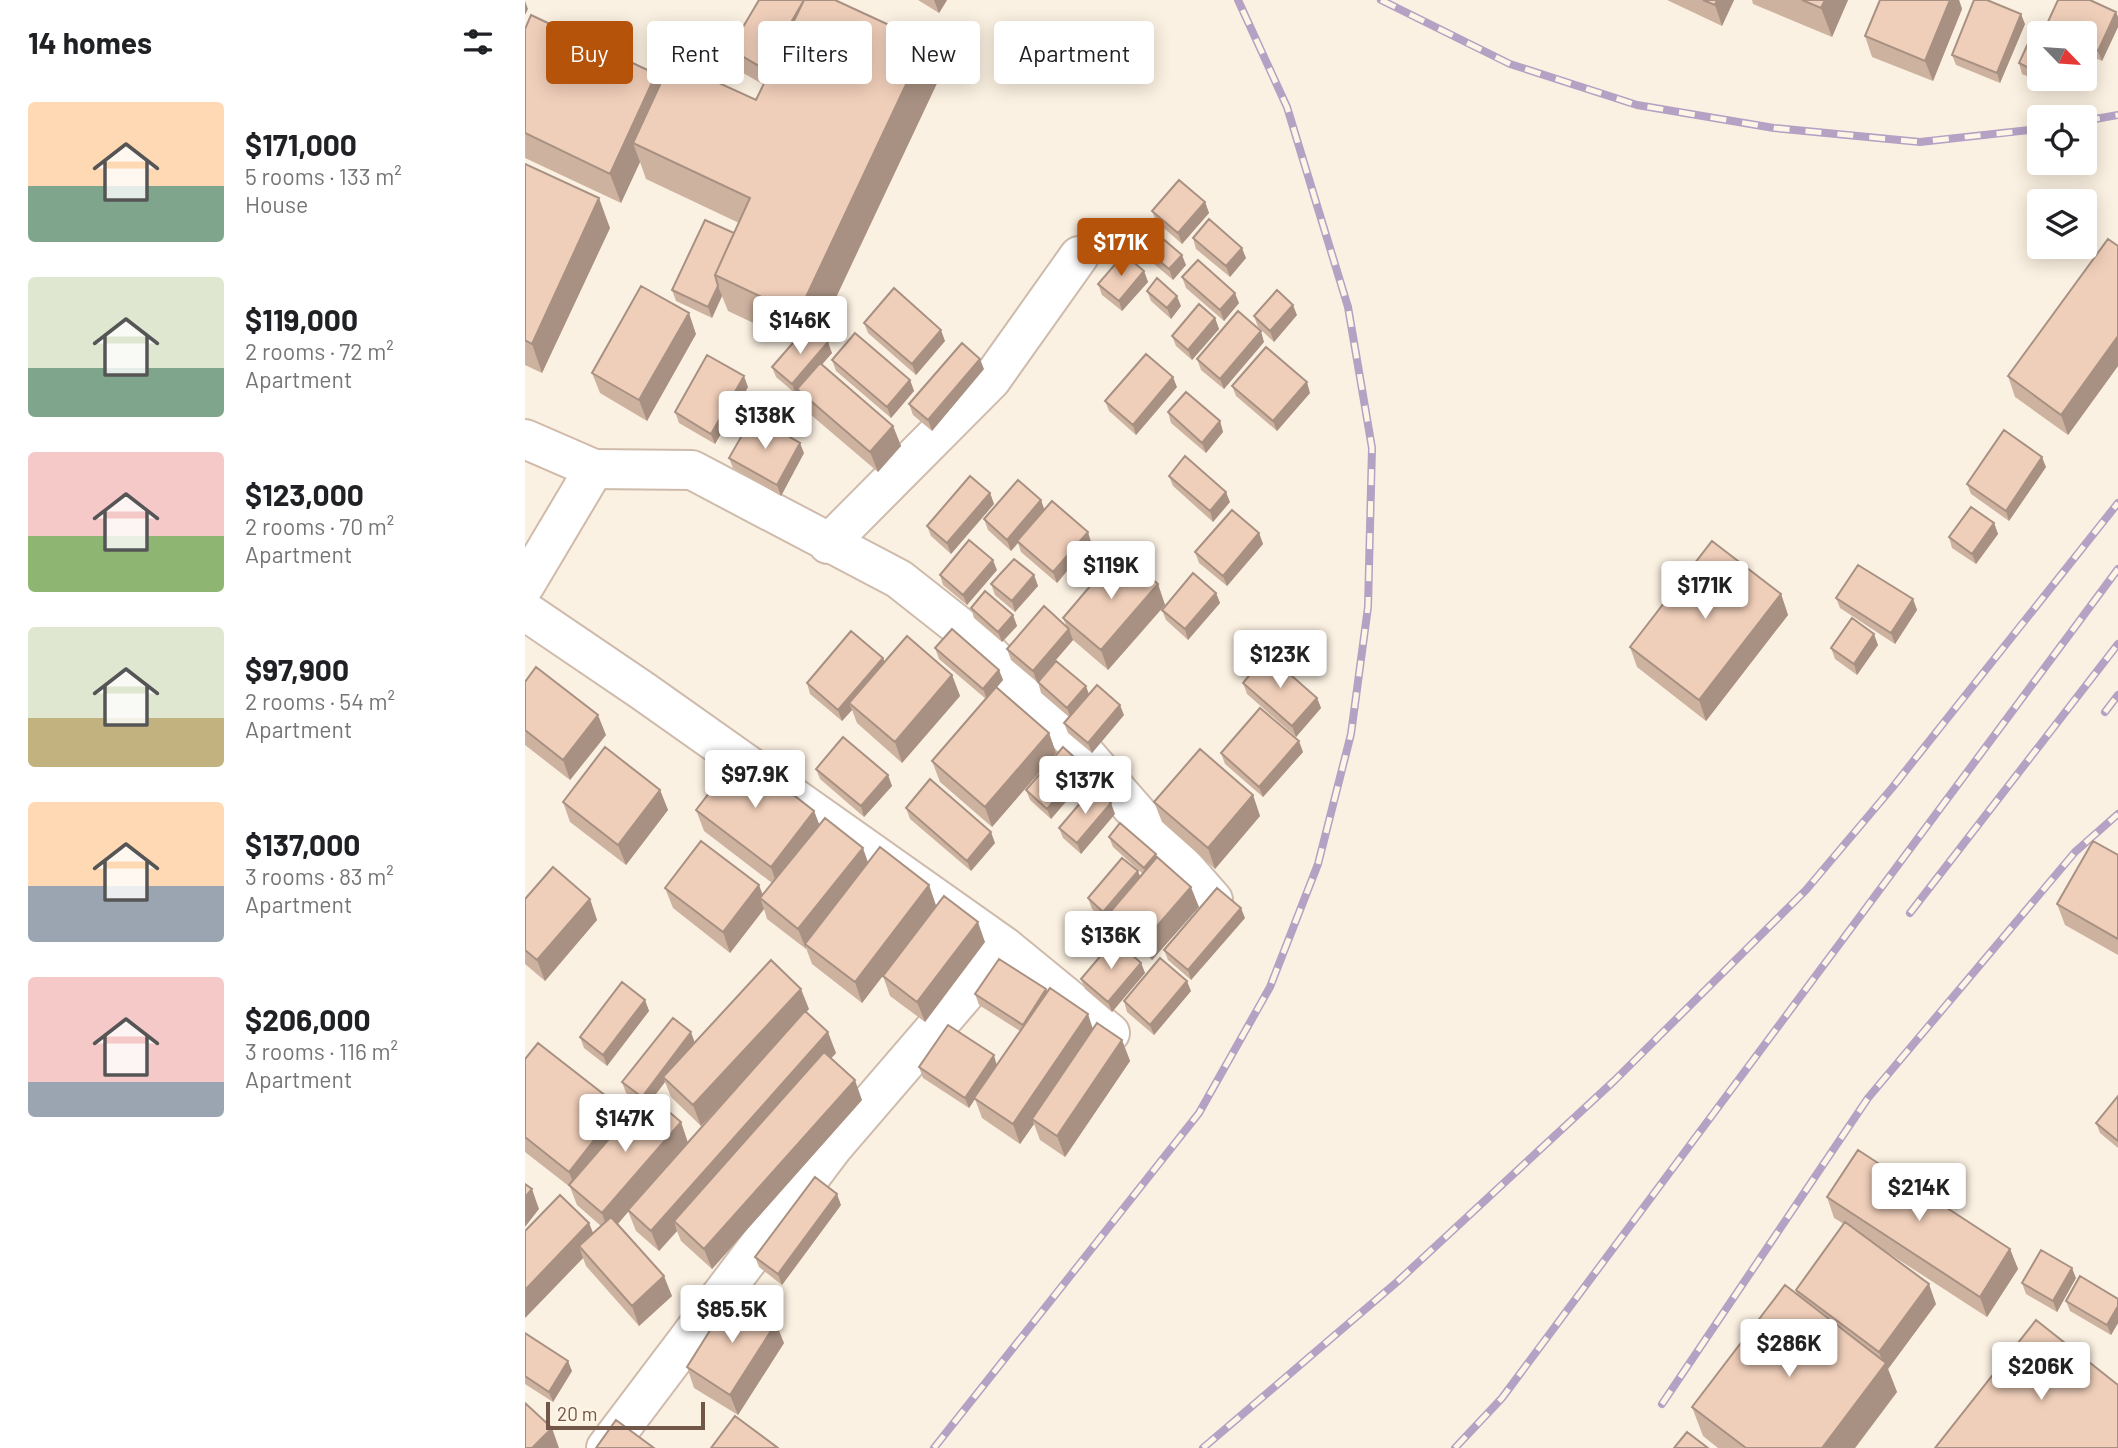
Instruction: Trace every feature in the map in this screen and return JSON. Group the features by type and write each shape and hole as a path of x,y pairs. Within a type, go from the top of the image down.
{"street":[{"path":"828,544 991,380 1079,256"},
{"path":"525,439 594,469 692,470 898,579 969,635 1052,716 1213,900"},
{"path":"525,585 594,469"},
{"path":"525,611 643,691 1005,947 1110,1032"},
{"path":"606,1448 833,1147 1005,947"}],"building":[{"path":"759,0 804,0 792,21 758,21 758,65 744,57 744,25"},
{"path":"804,0 835,0 886,24 886,84 906,84 798,314 715,275 750,198 633,143 660,84 721,84 756,100 764,84 872,84 872,21 794,21"},
{"path":"1703,0 1717,0 1715,5"},
{"path":"1802,0 1825,0 1821,8"},
{"path":"1880,0 1950,0 1925,61 1865,36"},
{"path":"1974,0 1987,0 2021,14 1997,73 1952,55"},
{"path":"2058,0 2090,0 2116,12 2098,51 2097,21 2048,21"},
{"path":"531,15 546,22 546,84 633,84 633,63 647,70 647,84 651,84 610,174 525,133 525,29"},
{"path":"2027,46 2027,67 2019,63"},
{"path":"525,164 599,198 532,344 525,340"},
{"path":"1179,180 1205,202 1178,233 1152,211"},
{"path":"1209,219 1242,248 1226,266 1193,238"},
{"path":"705,220 734,233 715,275 718,286 708,307 672,290"},
{"path":"1148,226 1182,255 1169,269 1135,240"},
{"path":"2108,239 2118,246 2118,336 2061,415 2008,376 2093,259 2097,259 2097,254"},
{"path":"1124,254 1144,271 1119,301 1098,284"},
{"path":"1198,260 1235,293 1220,310 1182,277"},
{"path":"1157,278 1177,296 1167,308 1147,291"},
{"path":"641,286 689,313 639,400 592,373"},
{"path":"894,288 941,330 912,364 864,323"},
{"path":"1277,290 1293,305 1270,331 1254,316"},
{"path":"1199,304 1215,318 1188,350 1172,336"},
{"path":"1238,311 1261,331 1220,379 1197,359"},
{"path":"813,329 828,342 792,384 772,367 799,336 808,340"},
{"path":"855,333 910,380 887,407 832,360"},
{"path":"962,343 980,359 928,420 909,404"},
{"path":"1266,347 1307,382 1273,421 1232,386"},
{"path":"1146,354 1173,377 1133,425 1105,401"},
{"path":"707,355 744,376 711,434 675,412"},
{"path":"820,363 893,426 870,452 797,389"},
{"path":"1186,392 1220,421 1202,443 1168,412"},
{"path":"753,416 800,443 777,485 729,458"},
{"path":"2004,430 2042,457 2006,511 1967,484"},
{"path":"1185,456 1226,492 1210,511 1169,476"},
{"path":"970,476 990,493 947,543 927,526"},
{"path":"1018,480 1041,500 1007,540 984,519"},
{"path":"1052,501 1088,532 1053,572 1017,541"},
{"path":"1971,507 1994,523 1972,554 1949,537"},
{"path":"1232,510 1259,533 1223,576 1195,552"},
{"path":"969,540 993,560 963,595 940,575"},
{"path":"1712,541 1781,594 1699,700 1630,647"},
{"path":"1120,551 1158,584 1101,650 1063,618"},
{"path":"1014,559 1034,575 1012,601 991,584"},
{"path":"1858,565 1913,599 1891,633 1836,598"},
{"path":"1193,573 1216,593 1185,629 1162,610"},
{"path":"985,591 1013,615 998,632 971,608"},
{"path":"1044,606 1069,629 1033,671 1007,649"},
{"path":"1852,618 1874,634 1854,664 1831,648"},
{"path":"952,629 999,670 983,689 935,648"},
{"path":"851,631 883,658 838,710 807,683"},
{"path":"907,636 952,675 895,742 849,703"},
{"path":"1267,654 1317,698 1292,726 1243,683"},
{"path":"1056,661 1086,686 1067,708 1038,682"},
{"path":"536,667 598,715 563,760 525,730 525,682"},
{"path":"1097,685 1120,705 1088,743 1064,723"},
{"path":"996,687 1049,733 985,807 932,761"},
{"path":"1260,708 1299,741 1259,787 1221,753"},
{"path":"843,737 888,775 861,806 816,769"},
{"path":"605,747 660,790 618,845 563,802"},
{"path":"1063,747 1084,766 1047,809 1026,790"},
{"path":"1200,749 1253,795 1208,848 1154,802"},
{"path":"740,753 814,811 771,867 696,810"},
{"path":"930,779 991,832 967,861 906,808"},
{"path":"1093,788 1111,803 1077,843 1059,828"},
{"path":"825,818 863,848 798,929 760,898"},
{"path":"1120,823 1156,854 1144,868 1109,837"},
{"path":"701,841 759,885 723,932 665,888"},
{"path":"2093,841 2118,855 2118,939 2057,904"},
{"path":"880,847 929,885 855,982 805,944"},
{"path":"1157,857 1191,887 1145,940 1111,911"},
{"path":"1122,858 1138,871 1103,912 1088,898"},
{"path":"553,867 590,899 537,960 525,950 525,899"},
{"path":"1217,888 1241,908 1188,970 1164,950"},
{"path":"944,896 978,922 917,1002 883,976"},
{"path":"1115,939 1141,963 1108,1002 1081,979"},
{"path":"1160,958 1187,981 1150,1025 1124,1001"},
{"path":"999,959 1046,989 1023,1025 975,994"},
{"path":"771,960 801,989 693,1105 663,1077"},
{"path":"622,982 645,1000 603,1055 580,1037"},
{"path":"1050,988 1088,1014 1013,1124 974,1098"},
{"path":"805,1011 828,1032 651,1231 628,1210"},
{"path":"673,1018 691,1032 642,1097 622,1082"},
{"path":"1097,1023 1122,1040 1057,1136 1032,1119"},
{"path":"948,1025 994,1055 965,1098 919,1067"},
{"path":"538,1043 620,1107 569,1172 525,1137 525,1059"},
{"path":"824,1052 855,1080 704,1249 674,1221"},
{"path":"648,1094 681,1122 602,1213 569,1185"},
{"path":"2118,1096 2118,1141 2096,1123"},
{"path":"1858,1150 2010,1249 1980,1297 1827,1197"},
{"path":"815,1177 837,1194 778,1274 755,1257"},
{"path":"525,1184 532,1189 525,1197"},
{"path":"560,1195 589,1223 525,1290 525,1231"},
{"path":"611,1217 664,1276 632,1306 579,1246"},
{"path":"1845,1222 1929,1284 1879,1352 1796,1290"},
{"path":"2041,1250 2072,1268 2053,1301 2022,1283"},
{"path":"2080,1276 2118,1299 2118,1306 2107,1325 2066,1301"},
{"path":"1785,1285 1886,1363 1822,1448 1746,1448 1692,1407"},
{"path":"733,1294 776,1323 730,1395 687,1367"},
{"path":"2036,1320 2118,1385 2118,1448 1935,1448"},
{"path":"525,1333 568,1361 549,1392 525,1376"},
{"path":"525,1403 552,1428 532,1448 525,1448"},
{"path":"735,1416 778,1448 711,1448"},
{"path":"616,1420 654,1448 596,1448"},
{"path":"1687,1432 1708,1448 1674,1448"}],"railway":[{"path":"934,1448 1199,1113 1270,987 1318,864 1351,734 1368,607 1372,448 1348,307 1287,107 1238,0"},
{"path":"1381,0 1510,64 1637,105 1774,128 1920,142 2027,130"},
{"path":"2097,119 2118,115"},
{"path":"1203,1448 1397,1282 1615,1080 1806,890 1892,788 2118,503"},
{"path":"1455,1448 1502,1398 2118,569"},
{"path":"1910,913 2118,644"},
{"path":"2105,712 2118,695"},
{"path":"1662,1404 1868,1098 2075,852 2118,814"}]}
